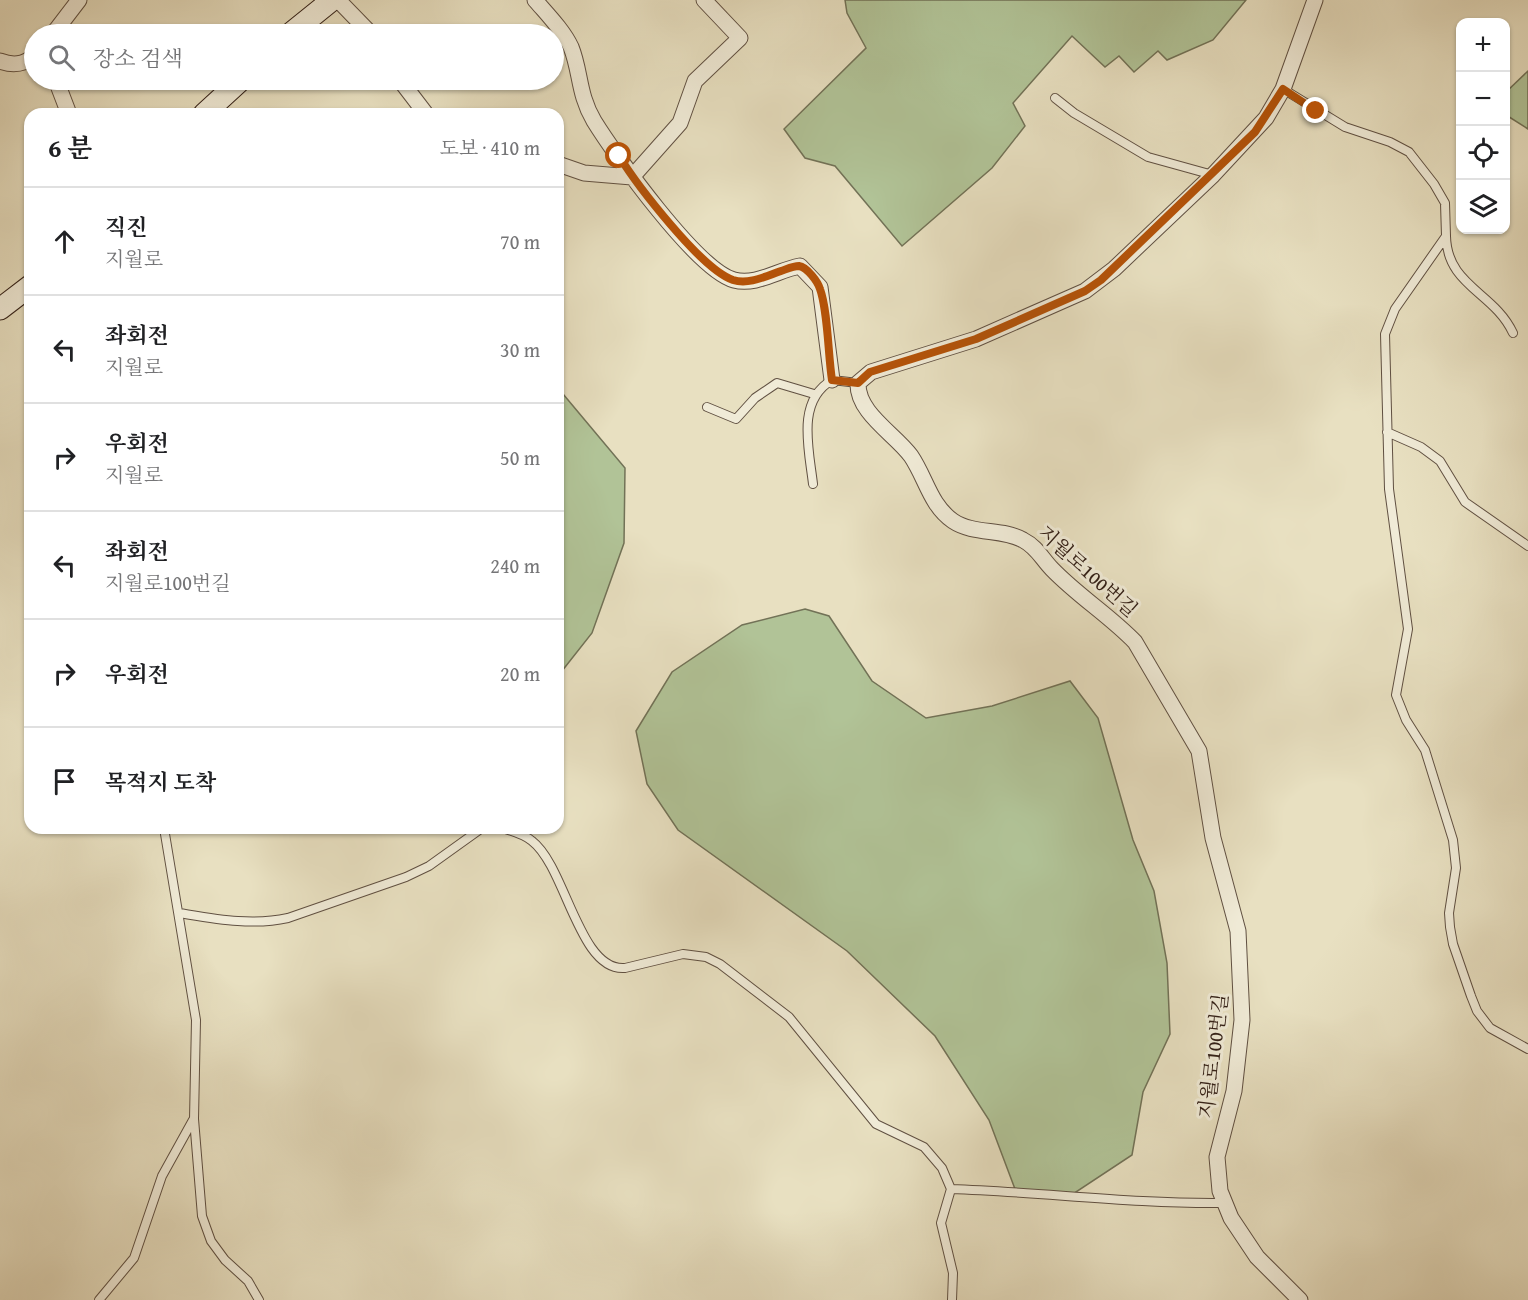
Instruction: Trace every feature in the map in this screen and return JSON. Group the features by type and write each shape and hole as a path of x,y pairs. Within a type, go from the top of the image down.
{"street":[{"path":"61,24 79,0"},
{"path":"302,24 332,0"},
{"path":"338,0 361,24"},
{"path":"535,0 553,24"},
{"path":"632,177 680,123 695,81 740,38 704,0"},
{"path":"858,383 870,372 976,339 1085,291 1114,269 1255,132 1283,89 1315,0"},
{"path":"564,39 570,47 580,91 594,120 632,177 678,232 705,259 732,280 746,282 790,268 800,266 806,269 820,287 832,380"},
{"path":"0,60 14,65 24,63"},
{"path":"60,90 67,108"},
{"path":"211,108 231,90"},
{"path":"408,90 421,108"},
{"path":"564,166 584,173 632,177"},
{"path":"0,309 24,291"},
{"name":"지월로100번길","path":"858,383 858,392 867,409 911,457 929,492 943,512 966,528 1016,537 1035,548 1052,569 1135,642 1194,740 1202,764 1217,856 1235,920 1243,996 1234,1091 1216,1166 1223,1203 1257,1257 1300,1300"}],"lane":[{"path":"1283,89 1345,127 1390,142 1409,152 1434,184 1444,203 1446,252 1458,275 1492,302 1513,333"},
{"path":"1055,98 1074,113 1148,157 1213,175"},
{"path":"1446,236 1395,309 1385,334 1389,489 1408,629 1396,695 1406,720 1425,750 1453,840 1456,868 1449,913 1453,944 1471,996 1483,1020 1501,1036 1528,1049"},
{"path":"813,484 809,409 814,394 832,380 858,383"},
{"path":"708,407 736,418 754,398 777,382 814,394"},
{"path":"1387,432 1421,447 1440,461 1465,502 1528,546"},
{"path":"165,834 196,1020 194,1119 202,1216 211,1241 225,1260 248,1281 259,1300"},
{"path":"179,913 242,922 288,918 406,877 429,866 474,834"},
{"path":"517,834 532,840 547,856 557,872 579,926 596,955 605,964 615,969 625,968 682,954 706,957 720,964 789,1017 876,1124 924,1147 942,1168 951,1189 940,1223 953,1273 952,1300"},
{"path":"99,1300 134,1258 162,1176 194,1119"},
{"path":"951,1189 1160,1204 1223,1203"}],"green space":[{"path":"845,0 1246,0 1213,40 1167,60 1158,51 1134,72 1119,56 1105,67 1072,36 1013,103 1025,126 992,168 902,246 835,166 805,158 784,129 866,48 847,13"},
{"path":"1528,71 1528,129 1510,118 1510,88"},
{"path":"564,395 625,468 624,543 592,633 564,668"},
{"path":"805,609 829,616 872,681 926,718 992,706 1070,681 1098,718 1133,840 1154,891 1167,963 1170,1034 1143,1092 1132,1155 1073,1194 1015,1189 989,1120 935,1036 847,951 678,830 647,784 636,731 672,672 742,625"}],"route":[{"path":"619,156 632,177 678,232 705,259 732,280 746,282 790,268 800,266 806,269 820,287 832,380 858,383 870,372 976,339 1085,291 1114,269 1213,175 1255,132 1283,89 1316,111"}]}
